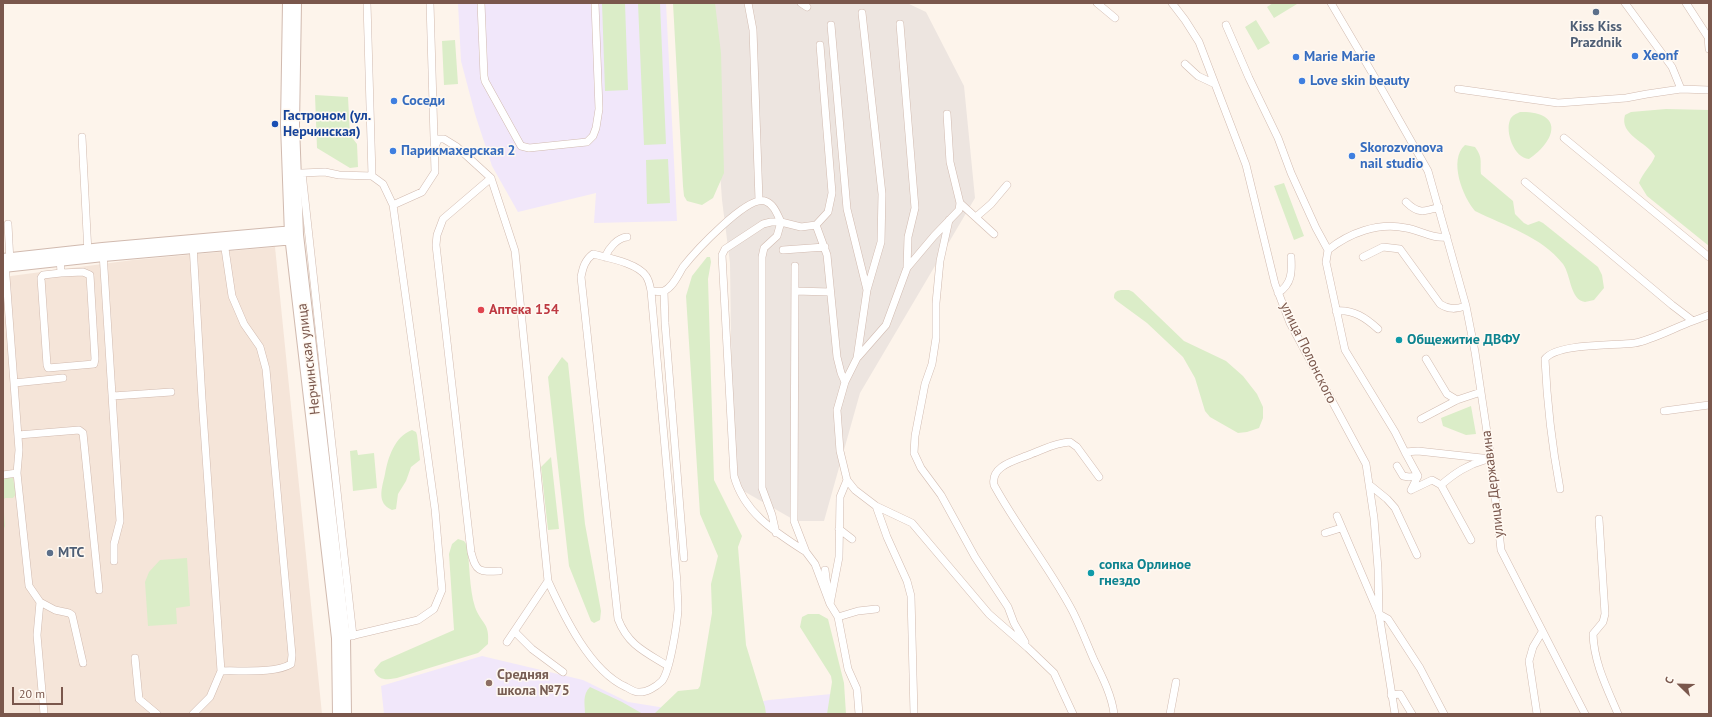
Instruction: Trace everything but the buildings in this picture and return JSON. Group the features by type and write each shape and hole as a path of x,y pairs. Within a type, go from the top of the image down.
{"street":[{"name":"Нерчинская улица","path":"292,3 290,125 297,175 294,235 347,637 341,714"},
{"path":"6,263 61,265 95,253 294,235"}],"lane":[{"path":"367,3 372,176"},
{"path":"393,205 422,192 435,172 430,3"},
{"path":"481,3 485,81 521,146 529,148 587,142 593,136 599,109 595,3"},
{"path":"748,3 753,30 759,200"},
{"path":"1097,3 1115,18"},
{"name":"улица Полонского","path":"1172,3 1199,42 1246,165 1278,293 1290,323 1366,464 1371,486 1378,569 1379,614 1395,714"},
{"name":"улица Державина","path":"1331,3 1428,171 1466,306 1491,459 1501,550 1585,714"},
{"path":"1625,3 1672,67 1681,89"},
{"path":"1686,3 1708,37 1709,49"},
{"path":"857,358 867,290 882,242 882,194 862,13"},
{"path":"900,24 915,208 908,237 907,268 886,325 857,358 845,382 836,410 840,451 847,480 855,490 876,506 912,523 989,614 1028,648 1054,674 1073,714"},
{"path":"831,25 848,209 867,290"},
{"path":"1226,25 1243,65 1278,138 1291,173 1316,228 1328,250 1326,262 1345,350 1395,432 1418,476"},
{"path":"806,552 776,533 751,510 738,491 734,476 722,255 725,249 763,224 781,222 801,227 816,225 828,212 832,193 820,45"},
{"path":"1185,64 1198,76 1215,84"},
{"path":"1458,89 1558,103 1626,98 1681,89 1709,90"},
{"path":"907,268 959,210 960,203 950,162 947,114"},
{"path":"82,137 112,396 120,521 114,544 114,561"},
{"path":"1564,138 1709,257"},
{"path":"434,150 438,140 444,139 457,147 491,178 515,251 548,581 576,636 603,671 622,685 637,692 649,690 662,681 668,666 678,610 677,582 651,291 647,277 640,270 593,254 588,258 583,266 581,277 618,619 622,630 636,647 668,666"},
{"path":"325,172 339,175 372,176 383,184 393,205 435,509 442,590 434,609 418,620 347,637 297,175 325,172"},
{"path":"491,178 442,219 437,235 436,245 471,552 477,569 482,572 500,571"},
{"path":"1525,182 1693,321"},
{"path":"976,217 991,204 1007,185"},
{"path":"651,291 664,290 673,283 683,268 719,228 751,204 759,200 772,205 781,222 777,236 764,248 762,257 762,488 772,514 776,533"},
{"path":"1406,202 1415,209 1423,212 1439,207"},
{"path":"960,203 994,234"},
{"path":"949,220 940,261 936,303 936,338 932,364 926,384 915,436 914,453 921,468 941,495 975,557 1008,607 1014,623 1028,648"},
{"path":"8,224 6,263 20,458 17,473 29,586 40,602 55,610 72,615 83,663"},
{"path":"816,225 827,255 837,357 845,382"},
{"path":"1328,250 1345,238 1378,227 1406,228 1433,236 1447,237"},
{"path":"605,258 610,247 622,238 627,237"},
{"path":"221,671 284,668 291,664 292,655 266,369 260,347 244,324 232,296 224,242"},
{"path":"193,714 210,696 221,671 202,399 194,245"},
{"path":"783,250 825,247"},
{"path":"1363,257 1382,247 1400,249 1440,304 1452,309 1466,306"},
{"path":"1278,293 1287,285 1291,278 1291,257"},
{"path":"61,265 90,275 95,359 94,364 48,368 47,365 41,278 43,275 61,265"},
{"path":"795,266 794,521 806,552 815,564 830,604 838,617 848,669 857,689 859,714"},
{"path":"664,290 665,323 684,558"},
{"path":"795,291 830,292"},
{"path":"1336,311 1346,310 1355,313 1378,329"},
{"path":"1560,489 1553,451 1545,359 1548,354 1561,350 1636,343 1709,315"},
{"path":"1426,359 1447,394 1457,400"},
{"path":"14,383 63,378"},
{"path":"112,396 171,392"},
{"path":"1422,418 1457,400 1481,392"},
{"path":"1664,411 1709,405"},
{"path":"18,435 76,430 82,431 99,590"},
{"path":"1099,476 1077,447 1070,442 1058,442 1031,455 1020,457 1001,468 993,478 994,485 1072,612 1102,678 1114,708 1114,714"},
{"path":"1405,452 1418,451 1491,459"},
{"path":"1441,485 1457,471 1474,463 1491,459"},
{"path":"1397,466 1403,476 1418,476"},
{"path":"3,475 17,473"},
{"path":"1418,476 1410,490 1432,480 1441,485 1471,540"},
{"path":"830,604 839,557 838,528 840,497 847,480"},
{"path":"1371,486 1387,499 1394,508 1417,555"},
{"path":"876,506 887,537 907,582 911,596 914,714"},
{"path":"1337,516 1379,614 1388,619 1420,668 1444,714"},
{"path":"1599,519 1605,614 1603,622 1593,634 1594,649 1601,674 1618,714"},
{"path":"838,528 852,539"},
{"path":"1325,533 1341,528"},
{"path":"825,570 830,604"},
{"path":"507,642 548,581"},
{"path":"40,602 37,635 44,714"},
{"path":"838,617 858,611 876,609"},
{"path":"515,632 532,649 562,672"},
{"path":"1537,714 1529,661 1533,647 1542,632"},
{"path":"135,658 139,699 157,714"},
{"path":"1170,714 1176,682"},
{"path":"1391,695 1400,694 1412,714"}],"shaded area":[{"path":"458,3 666,3 677,221 594,223 596,193 518,212 492,166 475,114 461,61"},
{"path":"708,3 907,3 926,12 964,86 975,198 860,393 824,521 796,521 733,485 730,263 722,200"},
{"path":"275,247 322,714 3,714 3,277 133,260"},
{"name":"Средняя школа №75","path":"482,656 583,680 628,702 697,713 769,700 842,693 843,714 384,714 381,686"}],"green space":[{"path":"602,3 625,3 628,90 605,91"},
{"path":"638,3 660,3 666,144 644,145"},
{"path":"673,3 715,3 721,53 724,173 713,198 702,205 687,201 684,196"},
{"path":"1273,3 1297,4 1274,18 1267,7"},
{"path":"1256,20 1270,43 1258,50 1245,27"},
{"path":"455,40 458,84 444,85 442,41"},
{"path":"315,95 348,97 350,135 357,144 358,167 350,168 317,148"},
{"path":"1666,109 1709,110 1709,246 1647,196 1639,183 1655,156 1626,128 1624,122 1625,115 1631,112"},
{"path":"1520,112 1534,113 1544,116 1550,121 1552,128 1546,144 1529,159 1524,158 1519,154 1512,144 1510,137 1510,120 1513,116"},
{"path":"1465,145 1475,147 1480,157 1481,174 1513,201 1515,214 1524,223 1528,225 1539,221 1543,223 1598,267 1602,275 1604,288 1594,300 1585,302 1576,297 1563,264 1544,246 1522,233 1475,211 1470,205 1462,188 1458,169 1460,152"},
{"path":"668,159 670,203 647,204 646,160"},
{"path":"1284,183 1304,236 1294,240 1274,186"},
{"path":"707,257 710,257 711,262 708,279 714,480 742,536 738,547 746,645 766,714 654,714 678,691 698,689 700,686 712,613 711,584 718,556 700,514 686,296 692,276"},
{"path":"1121,290 1129,290 1133,292 1184,341 1226,361 1243,376 1257,394 1263,407 1263,418 1259,428 1238,433 1210,417 1205,411 1195,378 1183,357 1147,323 1114,298 1114,294"},
{"path":"562,357 568,363 585,524 601,611 600,620 594,623 591,621 569,566 548,377"},
{"path":"1471,406 1476,434 1466,435 1443,426 1441,418"},
{"path":"412,430 416,432 417,435 420,460 411,467 406,481 398,494 396,509 392,510 384,503 381,495 386,468 396,443 406,433"},
{"path":"357,450 358,455 374,453 377,488 353,491 350,451"},
{"path":"551,457 559,529 548,530 541,467"},
{"path":"3,477 13,478 16,494 13,498 5,498 3,501"},
{"path":"3,501 5,526 3,531"},
{"path":"458,539 464,541 467,545 473,600 477,613 488,631 488,644 478,653 396,678 385,679 378,677 374,670 381,662 454,630 449,554 452,544"},
{"path":"187,558 190,606 176,608 177,624 148,626 145,582 149,572 160,560"},
{"path":"808,614 819,614 828,619 844,683 846,714 827,714 832,682 831,676 800,627 802,617"},
{"path":"590,687 643,714 585,714 585,696"}],"place":[{"name":"Kiss Kiss Prazdnik","path":"1596,12"},
{"name":"Xeonf","path":"1635,56"},
{"name":"Marie Marie","path":"1296,57"},
{"name":"Love skin beauty","path":"1302,81"},
{"name":"Соседи","path":"394,101"},
{"name":"Гастроном (ул. Нерчинская)","path":"275,124"},
{"name":"Парикмахерская 2","path":"393,151"},
{"name":"Skorozvonova nail studio","path":"1352,156"},
{"name":"Аптека 154","path":"481,310"},
{"name":"Общежитие ДВФУ","path":"1399,340"},
{"name":"МТС","path":"50,553"},
{"name":"сопка Орлиное гнездо","path":"1091,573"},
{"name":"Средняя школа №75","path":"489,683"}]}
